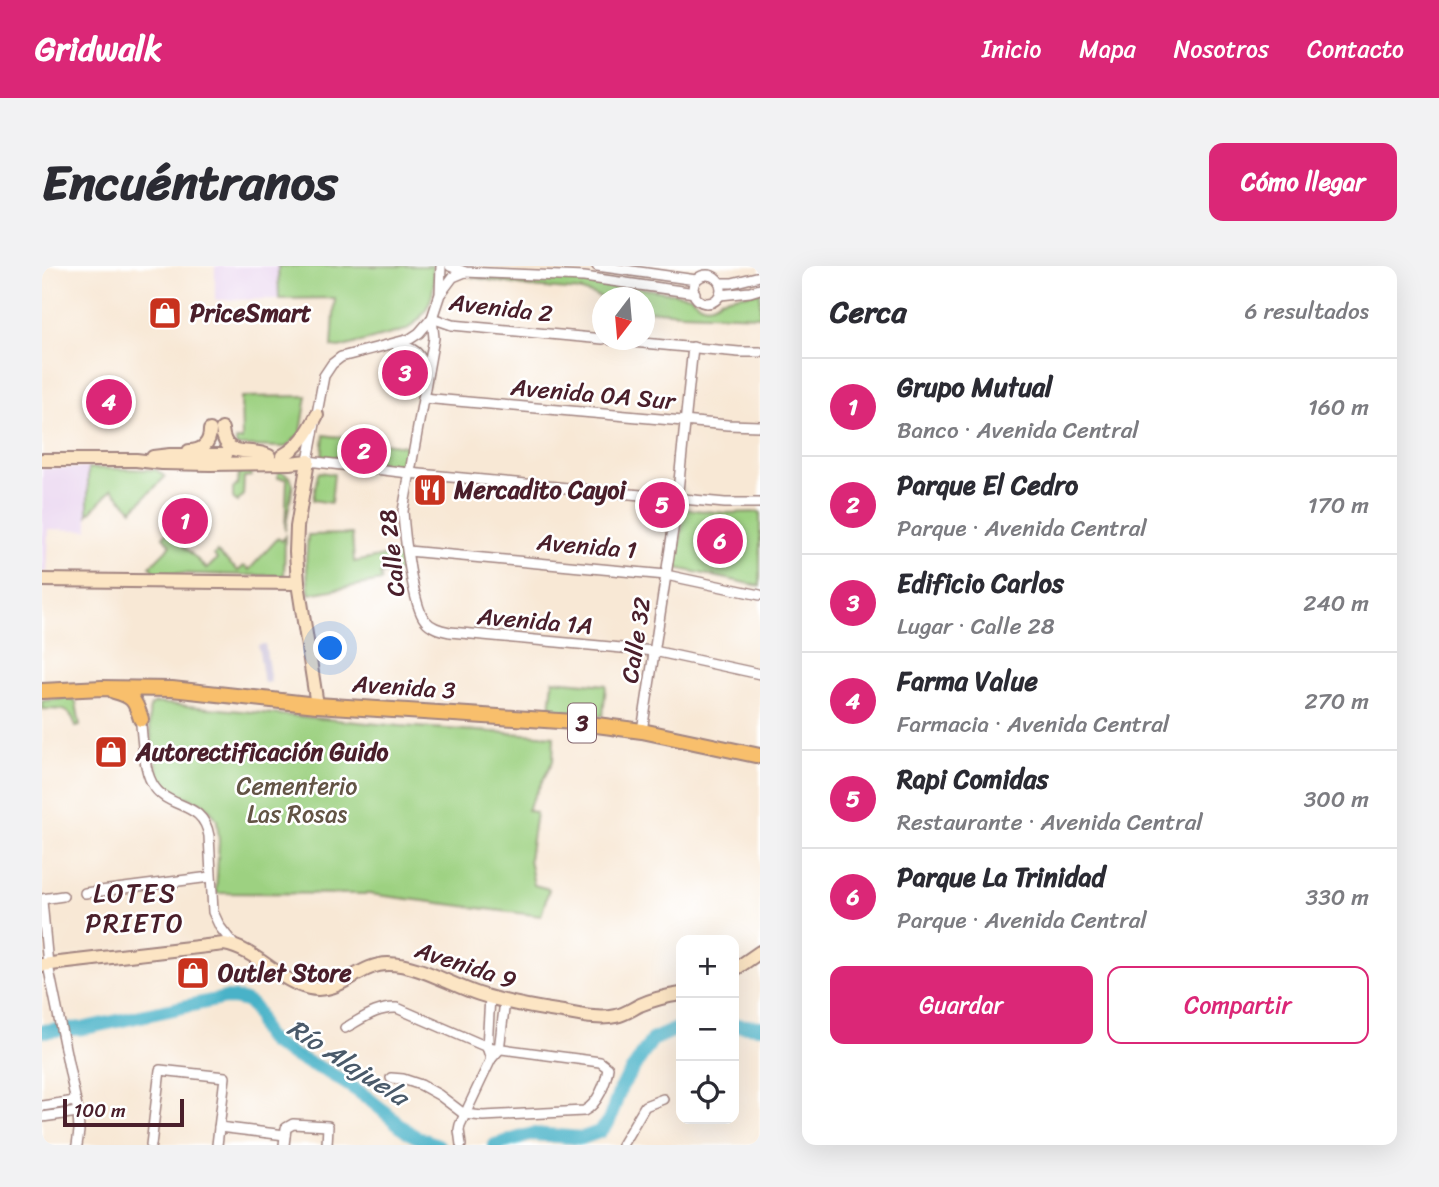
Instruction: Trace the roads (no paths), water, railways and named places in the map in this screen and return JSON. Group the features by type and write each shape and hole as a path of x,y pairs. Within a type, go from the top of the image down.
{"main road":[{"path":"102,688 130,696 141,719"},
{"name":"Avenida 3","path":"42,691 172,689 317,705 574,722 642,731 760,756"},
{"path":"141,719 143,708 152,696 172,689"}],"street":[{"name":"Calle 28","path":"431,625 425,621 417,606 403,511 434,338 432,318 440,294 441,266"},
{"path":"450,266 465,272 584,277 695,293"},
{"path":"597,266 696,281 707,275 715,277 720,283 720,295 714,301 699,300 694,289 696,281"},
{"path":"440,294 453,277 465,272"},
{"path":"645,286 646,273"},
{"path":"720,283 760,276"},
{"path":"720,295 760,289"},
{"name":"Avenida 2","path":"317,415 327,370 341,357 391,345 415,336 432,318 452,325 592,338"},
{"path":"655,344 760,352"},
{"path":"391,345 414,349 428,370"},
{"name":"Calle 32","path":"642,731 678,498 693,347"},
{"name":"Avenida 0A Sur","path":"423,398 760,426"},
{"path":"317,415 306,456 296,539 298,583 317,705"},
{"path":"189,459 217,455 274,458 291,451 301,442 317,415"},
{"path":"216,430 215,451 224,459 290,460 306,456"},
{"path":"216,430 231,448 242,452 262,452 292,471 301,500"},
{"path":"157,460 172,451 200,449 216,430"},
{"path":"42,460 157,460 170,454 189,459 306,456 409,473 725,503 760,503"},
{"name":"Avenida 1","path":"408,551 666,575 760,594"},
{"path":"42,580 298,583"},
{"name":"Avenida 1A","path":"431,625 450,632 654,651 760,674"},
{"path":"138,688 147,772 152,785 168,799 193,810 206,824 209,836 212,907 221,934 210,944"},
{"path":"85,892 210,877"},
{"path":"63,896 42,900 45,965 78,1112 77,1145"},
{"path":"220,927 234,945"},
{"name":"Avenida 9","path":"45,965 210,944 234,945 312,989 332,988 368,969 386,964 408,967 520,1005 584,1016 606,1017 623,1013 654,999 676,995"},
{"path":"739,967 760,952"},
{"path":"490,997 493,1049"},
{"path":"460,1141 460,1125 491,1059 505,1001"},
{"path":"345,1028 379,1010 397,1008 493,1049 600,1062 608,1068 596,1101 584,1111 483,1116 464,1114 421,1085 403,1079 391,1079"},
{"path":"152,1145 160,1070 225,1076 217,1145"},
{"path":"622,1145 645,1106 663,1099"},
{"path":"42,1106 75,1101"},
{"path":"42,1117 78,1112"},
{"path":"219,1127 285,1136 293,1124 328,1126 327,1145"}],"waterway":[{"name":"Río Alajuela","path":"42,1031 85,1028 225,998 239,999 254,1008 262,1029 274,1044 350,1086 413,1135 438,1145"},
{"name":"Río Alajuela","path":"739,1025 760,1027"},
{"name":"Río Alajuela","path":"495,1145 533,1134 582,1138 599,1132 609,1121 621,1087 652,1040 676,1029"}],"place":[{"name":"PriceSmart","path":"165,313"},
{"name":"Edificio Carlos","path":"405,373"},
{"name":"Farma Value","path":"109,402"},
{"name":"Parque El Cedro","path":"364,451"},
{"name":"Mercadito Cayoi","path":"430,490"},
{"name":"Rapi Comidas","path":"662,505"},
{"name":"Grupo Mutual","path":"185,521"},
{"name":"Parque La Trinidad","path":"720,541"},
{"name":"Autorectificación Guido","path":"111,752"},
{"name":"Outlet Store","path":"193,973"}],"district":[{"name":"LOTES PRIETO","path":"135,908"}],"park label":[{"name":"Cementerio Las Rosas","path":"297,800"}]}
